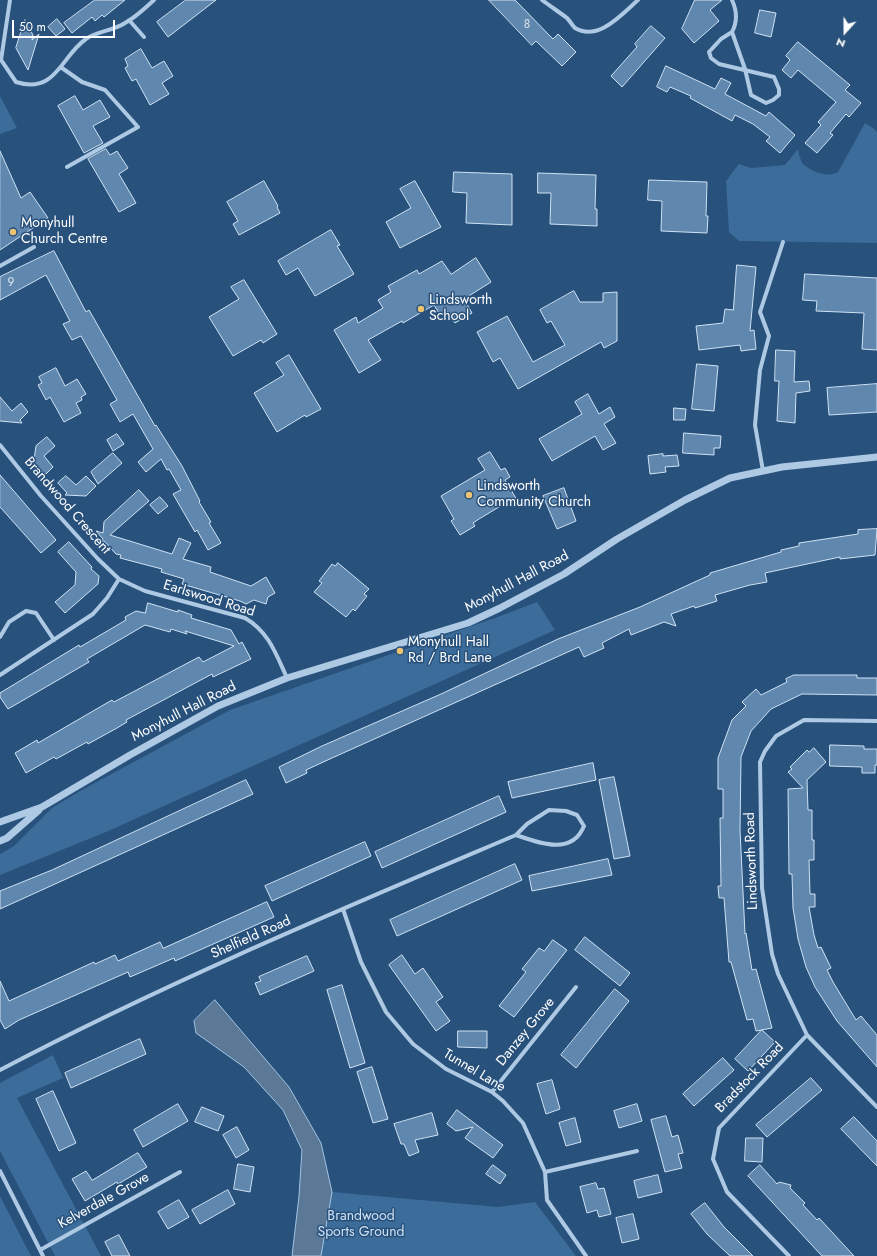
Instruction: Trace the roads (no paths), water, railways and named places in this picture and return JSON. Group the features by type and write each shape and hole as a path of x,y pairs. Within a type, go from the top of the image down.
{"street":[{"path":"10,0 0,60 16,82 34,86 43,82 62,68 85,39 125,24 154,0"},
{"path":"542,0 568,20 573,26 581,31 592,32 601,30 638,0"},
{"path":"732,0 735,7 737,23 732,32 721,39 709,52 711,58 719,64 745,69 774,77 779,89 778,95 773,100 766,103 751,95 745,69 732,32"},
{"path":"129,20 144,38"},
{"path":"62,68 82,82 105,90 138,127 67,167"},
{"path":"763,471 755,425 760,370 769,336 760,312 783,242"},
{"path":"0,266 34,247"},
{"name":"Brandwood Crescent","path":"0,445 51,507 98,559 119,579"},
{"name":"Monyhull Hall Road","path":"0,822 42,807 130,755 218,706 288,678 468,623 500,608 564,574 617,540 708,487 730,478 763,471 818,462 877,457"},
{"path":"0,675 93,614 108,598 119,579"},
{"name":"Earlswood Road","path":"119,579 145,591 245,618 258,626 269,640 288,678"},
{"path":"0,637 9,622 26,611 36,613 54,640"},
{"name":"Lindsworth Road","path":"877,721 804,720 776,736 765,751 760,762 762,888 765,920 778,974 807,1035 877,1107"},
{"name":"Monyhull Hall Road","path":"0,842 7,838 42,807"},
{"name":"Shelfield Road","path":"0,1070 78,1029 343,909 516,835 532,820 549,810 566,811 577,815 584,826 580,836 572,842 558,845 542,844 516,835"},
{"name":"Tunnel Lane","path":"343,909 361,962 386,1012 414,1044 446,1069 492,1092 503,1100 523,1123 545,1172 547,1200 586,1256"},
{"name":"Danzey Grove","path":"492,1092 576,987"},
{"name":"Bradstock Road","path":"789,1256 726,1192 713,1159 719,1128 807,1035"},
{"path":"545,1172 637,1151"},
{"path":"0,1171 43,1256"},
{"name":"Kelverdale Grove","path":"40,1250 180,1172"}],"place":[{"name":"Monyhull Church Centre","path":"13,232"},
{"name":"Lindsworth School","path":"421,309"},
{"name":"Lindsworth Community Church","path":"469,495"},
{"name":"Monyhull Hall Rd / Brd Lane","path":"400,651"}],"park label":[{"name":"Brandwood Sports Ground","path":"361,1226"}]}
